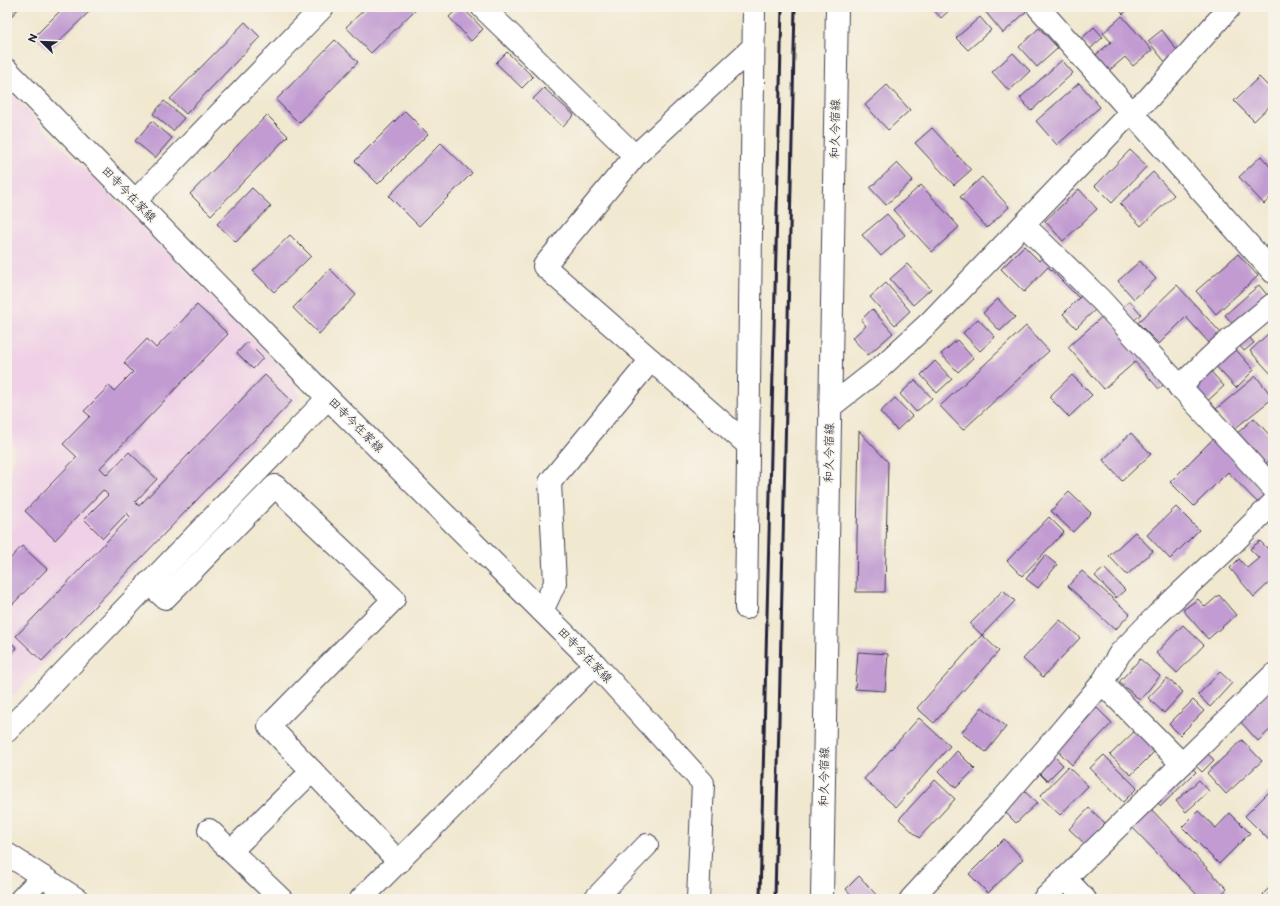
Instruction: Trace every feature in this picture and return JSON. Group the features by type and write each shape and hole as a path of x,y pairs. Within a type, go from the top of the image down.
{"street":[{"path":"135,201 323,7"},
{"path":"482,7 635,156"},
{"path":"746,608 754,7"},
{"name":"和久今宿線","path":"822,899 838,7"},
{"path":"1038,7 1273,272"},
{"path":"830,406 880,368 930,322 1131,112 1148,99 1230,7"},
{"path":"748,445 544,266 635,156 753,48"},
{"name":"田寺今在家線","path":"7,70 328,398 595,664 703,783 698,899"},
{"path":"1024,225 1100,299 1273,488"},
{"path":"1179,387 1220,348 1273,304"},
{"path":"542,612 555,583 550,482 651,360"},
{"path":"7,731 328,398"},
{"path":"148,584 165,598 275,486 394,599 269,726 399,862"},
{"path":"911,899 995,808 1102,683 1120,653 1157,615 1271,509"},
{"path":"361,899 595,664"},
{"path":"1044,899 1273,676"},
{"path":"1102,683 1182,764"},
{"path":"231,851 312,771"},
{"path":"209,830 281,899"},
{"path":"595,899 647,846"},
{"path":"7,854 77,899"},
{"path":"21,899 42,877"},
{"path":"1066,878 1085,899"}],"shaded area":[{"path":"7,90 294,381 300,398 7,702 7,496 14,457 12,434 7,413"}],"building":[{"path":"7,7 20,7 7,21"},
{"path":"64,7 94,7 49,51 35,36"},
{"path":"367,7 418,7 371,53 346,27"},
{"path":"459,7 462,7 483,29 471,41 449,17"},
{"path":"931,7 953,7 941,18"},
{"path":"987,7 1021,7 1026,12 1003,33 984,10"},
{"path":"1117,7 1131,7 1123,14"},
{"path":"1122,16 1152,50 1133,66 1125,57 1104,75 1091,59 1111,42 1103,33"},
{"path":"980,17 991,30 968,50 956,38"},
{"path":"245,22 260,37 186,114 170,99"},
{"path":"1094,27 1103,37 1090,49 1081,39"},
{"path":"1039,28 1058,48 1037,67 1019,47"},
{"path":"1162,30 1179,53 1166,63 1148,41"},
{"path":"335,40 358,62 299,123 276,100"},
{"path":"507,52 533,77 522,88 496,63"},
{"path":"1013,53 1030,71 1009,91 992,72"},
{"path":"1062,60 1073,73 1031,111 1020,98"},
{"path":"1259,77 1273,91 1273,103 1254,121 1234,101"},
{"path":"1079,83 1100,107 1057,145 1036,121"},
{"path":"887,85 910,110 888,130 865,105"},
{"path":"544,88 574,115 563,127 533,99"},
{"path":"164,101 184,118 173,131 153,114"},
{"path":"405,111 428,134 378,184 355,161"},
{"path":"267,115 288,136 211,215 190,194"},
{"path":"152,121 172,138 155,158 135,141"},
{"path":"932,128 971,170 954,185 915,143"},
{"path":"441,143 472,173 419,226 389,196"},
{"path":"1130,150 1147,166 1112,203 1095,186"},
{"path":"1261,156 1273,170 1273,195 1264,204 1239,177"},
{"path":"897,163 913,180 886,205 870,188"},
{"path":"1153,172 1174,195 1141,226 1120,204"},
{"path":"982,177 1009,207 987,228 960,197"},
{"path":"921,185 959,227 932,252 893,210"},
{"path":"252,188 271,206 236,242 217,224"},
{"path":"1079,189 1097,209 1063,241 1045,221"},
{"path":"887,214 905,235 881,256 862,235"},
{"path":"290,235 311,256 274,292 253,271"},
{"path":"1024,246 1039,261 1047,253 1085,291 1079,298 1048,267 1024,292 1001,269"},
{"path":"1238,254 1258,276 1216,314 1196,291"},
{"path":"1140,261 1156,279 1134,299 1118,281"},
{"path":"907,264 931,289 913,305 890,279"},
{"path":"330,269 356,295 319,334 293,308"},
{"path":"886,283 910,311 895,325 870,297"},
{"path":"1177,285 1221,333 1210,344 1186,317 1159,344 1138,323"},
{"path":"1259,285 1268,296 1235,326 1225,315"},
{"path":"1084,293 1098,307 1076,328 1063,314"},
{"path":"998,299 1015,317 1000,331 983,313"},
{"path":"1130,301 1141,314 1129,325 1117,311"},
{"path":"197,305 228,334 100,468 107,475 129,452 157,479 135,502 139,506 265,375 292,401 42,661 16,636 130,517 127,513 103,538 84,519 108,495 103,490 55,540 25,511 77,457 63,444 90,416 84,411 109,386 114,391 133,372 124,363 147,339 156,348"},
{"path":"872,309 893,333 868,355 852,338 866,326 861,320"},
{"path":"1105,314 1165,383 1159,389 1135,362 1104,389 1068,347"},
{"path":"978,319 995,337 980,351 963,333"},
{"path":"1026,326 1049,351 963,430 940,406"},
{"path":"1273,329 1273,376 1250,351"},
{"path":"1244,330 1254,343 1244,351 1234,339"},
{"path":"957,340 973,358 958,372 941,354"},
{"path":"247,342 263,358 253,369 237,353"},
{"path":"1231,344 1254,370 1236,388 1212,362"},
{"path":"935,361 952,379 937,393 921,375"},
{"path":"1206,366 1224,386 1202,406 1185,387"},
{"path":"1072,375 1092,395 1069,417 1049,397"},
{"path":"1256,376 1273,398 1233,430 1216,409"},
{"path":"915,380 932,398 916,412 900,394"},
{"path":"895,398 912,416 897,430 880,412"},
{"path":"1254,418 1273,439 1273,457 1261,468 1233,437"},
{"path":"859,431 888,462 885,592 856,592"},
{"path":"1131,433 1151,454 1122,481 1103,460"},
{"path":"1213,439 1267,495 1259,504 1228,472 1194,506 1170,482"},
{"path":"1069,492 1091,513 1073,532 1051,511"},
{"path":"1176,507 1199,530 1170,559 1147,535"},
{"path":"1049,517 1064,532 1022,576 1007,561"},
{"path":"1135,532 1153,551 1127,575 1109,556"},
{"path":"1260,541 1268,549 1273,545 1273,579 1254,597 1230,568 1239,559 1247,568 1259,558 1250,549"},
{"path":"22,546 47,569 7,610 7,562"},
{"path":"1045,555 1057,565 1038,588 1026,579"},
{"path":"1104,568 1125,590 1116,598 1095,576"},
{"path":"1082,571 1130,614 1115,630 1068,586"},
{"path":"1003,590 1015,601 982,635 970,624"},
{"path":"1219,595 1236,615 1208,639 1183,610 1198,599 1205,607"},
{"path":"1060,620 1080,638 1043,677 1023,659"},
{"path":"1183,625 1204,645 1177,673 1156,653"},
{"path":"982,635 999,651 934,723 917,708"},
{"path":"7,639 17,648 7,659"},
{"path":"858,652 888,654 885,691 855,689"},
{"path":"1140,659 1160,676 1140,700 1119,682"},
{"path":"1220,672 1232,683 1210,707 1198,695"},
{"path":"1167,678 1183,692 1164,713 1148,698"},
{"path":"1268,693 1273,698 1273,727 1258,741 1239,720"},
{"path":"1193,700 1204,711 1180,735 1169,724"},
{"path":"982,707 1006,727 986,752 961,733"},
{"path":"1097,708 1112,723 1072,765 1057,750"},
{"path":"919,718 950,746 896,807 864,779"},
{"path":"1137,729 1157,749 1131,775 1110,755"},
{"path":"1242,740 1262,761 1226,794 1207,773"},
{"path":"1204,750 1214,760 1202,772 1192,762"},
{"path":"957,751 975,769 956,788 939,771"},
{"path":"1053,755 1063,765 1047,781 1037,771"},
{"path":"1104,755 1137,788 1123,802 1090,768"},
{"path":"1190,766 1196,772 1161,806 1155,800"},
{"path":"1068,767 1088,786 1060,815 1040,796"},
{"path":"935,780 955,799 919,838 899,819"},
{"path":"1199,780 1209,791 1186,812 1176,801"},
{"path":"1273,788 1273,844 1245,816"},
{"path":"1023,790 1037,803 1016,823 1003,810"},
{"path":"1089,808 1105,823 1085,844 1069,829"},
{"path":"1151,809 1227,889 1216,899 1201,899 1132,827"},
{"path":"1198,811 1216,828 1230,813 1250,833 1219,864 1182,827"},
{"path":"1004,839 1023,859 988,893 969,874"},
{"path":"859,876 880,899 855,899 846,889"},
{"path":"1273,884 1273,899 1267,899 1263,894"}],"railway":[{"path":"760,899 782,7"},
{"path":"775,899 795,7"}]}
